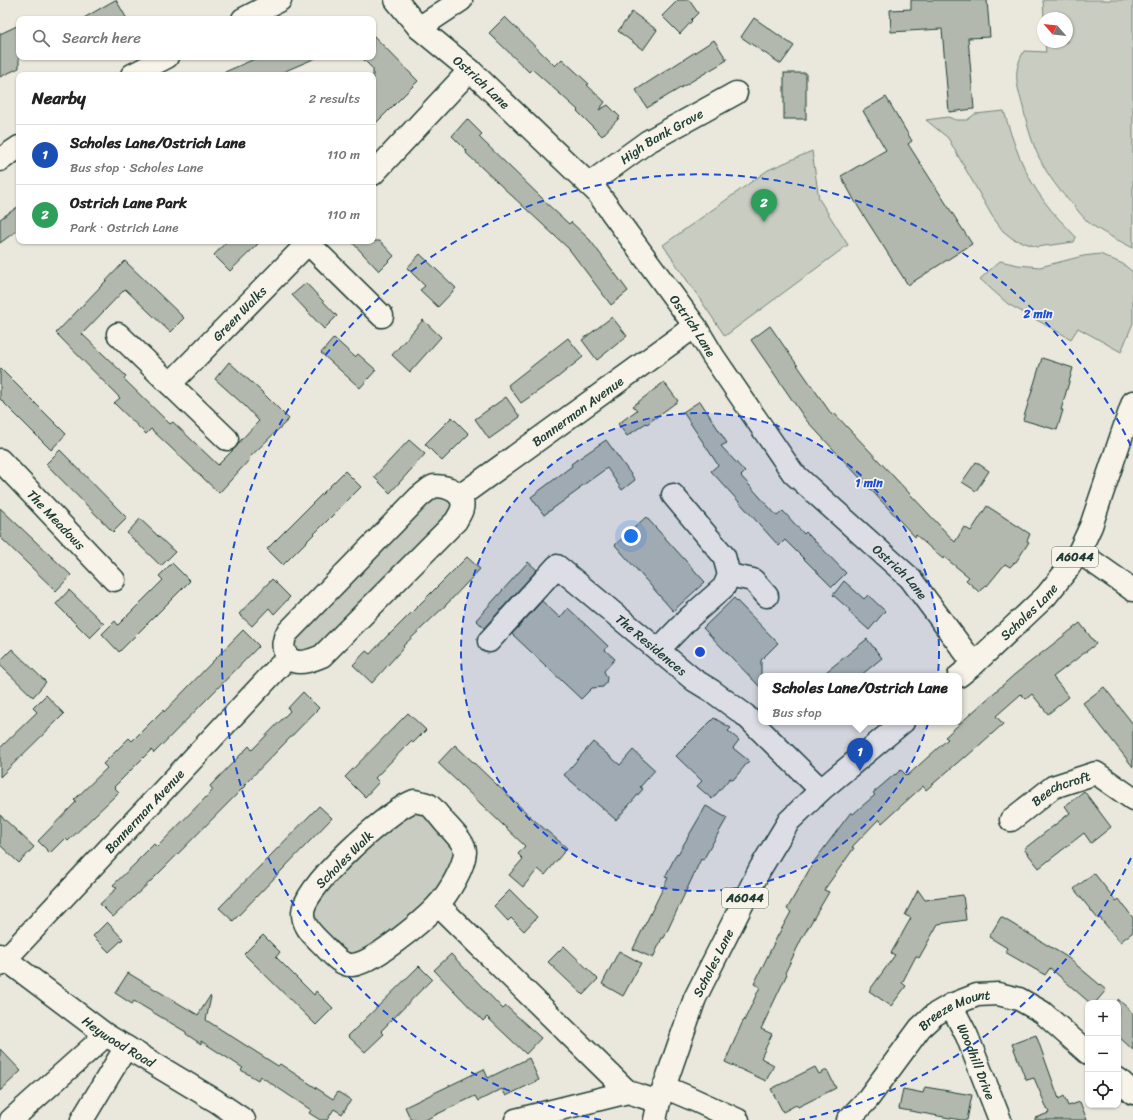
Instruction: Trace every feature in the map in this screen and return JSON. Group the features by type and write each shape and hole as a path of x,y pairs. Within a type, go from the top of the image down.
{"street":[{"path":"249,16 280,0"},
{"name":"Ostrich Lane","path":"396,0 419,28 470,70 597,192 695,326 713,356 793,473 910,578 967,670"},
{"path":"419,28 461,0"},
{"path":"138,72 161,60"},
{"path":"376,171 470,70"},
{"name":"High Bank Grove","path":"589,184 648,142 736,93"},
{"path":"0,160 16,149"},
{"name":"Green Walks","path":"170,384 307,244"},
{"name":"Green Walks","path":"311,244 382,316"},
{"name":"Bannerman Avenue","path":"460,496 695,326"},
{"path":"118,334 227,439"},
{"name":"Scholes Lane","path":"967,670 1046,596 1079,552 1091,526 1133,402"},
{"name":"The Meadows","path":"0,460 114,580"},
{"path":"434,486 444,486 460,496 463,502 462,510 456,521 322,656 314,660 298,662 292,661 288,657 284,652 283,645 284,638 287,633 419,497 434,486"},
{"path":"658,650 690,617 724,587 729,575 724,556 673,495"},
{"path":"1079,552 1133,590"},
{"name":"The Residences","path":"489,641 557,566 694,680 745,715 821,790"},
{"path":"729,575 753,580 768,596"},
{"name":"Bannerman Avenue","path":"2,959 288,657"},
{"name":"Scholes Lane","path":"650,1100 695,998 760,869 789,821 821,790 899,725"},
{"name":"Beechcroft","path":"1011,820 1053,787 1096,773 1133,799"},
{"name":"Scholes Walk","path":"414,802 429,805 462,843 465,852 457,877 438,905 409,931 378,954 356,965 348,966 328,950 307,927 303,912 306,902 324,877 370,831 406,804 414,802"},
{"path":"438,905 650,1100"},
{"name":"Heywood Road","path":"2,959 106,1035 244,1120"},
{"name":"Breeze Mount","path":"848,1120 867,1100 920,1028 934,1015 951,1005 977,995 998,994 1019,999 1042,1012 1085,1050"},
{"name":"Woodhill Drive","path":"951,1005 967,1036 1000,1120"},
{"path":"11,1120 106,1035"},
{"path":"82,1120 126,1047"},
{"path":"1121,1082 1133,1093"},
{"path":"516,1120 650,1100 738,1120"}],"shaded area":[{"path":"1043,0 1133,0 1133,248 1104,233 1088,222 1064,195 1047,172 1035,149 1017,79 1020,59 1024,51 1046,52 1046,48 1073,48 1073,12 1044,12"},
{"path":"1004,111 1011,135 1025,169 1037,191 1048,206 1076,237 1074,242 1037,247 1013,239 1003,231 992,216 948,138 926,120 948,117 956,120 967,120 975,114"},
{"path":"812,151 819,199 848,245 725,336 663,245 768,170"},
{"path":"1100,254 1123,264 1133,272 1133,323 1121,352 1078,328 1071,339 1008,304 980,279 1000,261 1018,265 1040,267 1083,256"},
{"path":"443,494 454,504 451,513 310,653 294,651 294,635 431,497"},
{"path":"419,809 458,848 450,879 390,939 351,958 329,941 315,918 314,909 328,886 409,811"}],"building":[{"path":"115,0 125,16 87,16"},
{"path":"678,0 689,0 698,13 680,34 662,16"},
{"path":"911,0 987,0 990,37 968,38 974,109 949,112 942,29 891,32 890,10 911,9"},
{"path":"632,12 657,30 643,50 618,31"},
{"path":"505,17 555,66 562,59 589,84 587,85 605,102 599,110 608,105 620,117 602,136 577,111 578,110 532,69 529,72 489,33"},
{"path":"754,18 794,46 781,64 741,37"},
{"path":"16,26 16,60 19,60 19,68 0,77 0,34"},
{"path":"376,38 418,81 376,123 376,72 373,72 373,69 364,60 376,60"},
{"path":"714,40 727,60 647,108 636,90"},
{"path":"252,60 311,60 283,72 225,72"},
{"path":"784,73 806,73 806,119 784,119"},
{"path":"886,97 912,141 908,144 972,244 908,285 857,205 841,176 886,150 863,111"},
{"path":"467,119 482,134 479,137 544,201 569,224 571,222 590,240 628,291 611,305 569,249 466,153 467,151 452,136"},
{"path":"16,208 16,231 0,243 0,219"},
{"path":"376,241 380,241 394,256 379,271 354,244 376,244"},
{"path":"224,244 258,244 230,271 214,255"},
{"path":"420,254 456,288 438,307 420,290 425,286 407,268"},
{"path":"125,261 184,318 170,332 125,289 82,334 126,376 124,379 170,424 173,422 218,465 236,447 259,421 215,379 229,362 289,419 249,458 250,459 219,493 151,429 146,434 114,403 120,398 56,333"},
{"path":"306,283 337,316 324,329 292,295"},
{"path":"612,317 627,336 597,360 582,340"},
{"path":"423,320 441,337 410,372 392,355"},
{"path":"770,326 832,415 834,413 955,542 964,527 971,531 987,506 1030,534 1027,541 1029,542 1016,562 1010,567 1005,564 987,586 985,585 979,592 966,580 969,577 944,557 943,559 916,535 915,537 806,420 751,340"},
{"path":"334,338 355,357 358,354 376,370 360,388 321,353"},
{"path":"568,338 583,357 557,378 521,403 508,385"},
{"path":"1042,358 1073,368 1057,430 1023,420"},
{"path":"0,368 66,434 51,450 0,399"},
{"path":"664,382 678,401 647,424 646,423 627,436 618,424 637,410 633,406"},
{"path":"506,397 520,417 489,439 475,419"},
{"path":"700,401 727,443 721,446 745,472 741,476 777,516 783,511 804,534 806,532 846,573 832,587 785,540 779,546 711,471 718,465 683,412"},
{"path":"452,417 469,434 442,461 425,444"},
{"path":"409,440 425,454 390,493 374,477"},
{"path":"606,440 635,480 622,490 607,468 544,515 531,497 572,466 571,464"},
{"path":"60,450 127,518 113,532 46,464"},
{"path":"976,462 989,471 976,491 962,482"},
{"path":"345,471 361,487 283,565 267,549"},
{"path":"0,508 71,575 56,591 0,537"},
{"path":"646,517 705,582 673,611 615,545"},
{"path":"140,519 175,552 161,566 127,533"},
{"path":"467,557 480,569 447,604 403,646 404,647 372,683 353,665 366,651 370,654"},
{"path":"528,562 537,570 484,628 476,620"},
{"path":"172,563 190,581 119,652 102,634 115,621 118,625 163,580 159,576"},
{"path":"272,579 290,597 274,614 269,608 252,626 239,614"},
{"path":"844,581 864,599 868,595 885,611 869,630 833,595"},
{"path":"69,590 104,624 90,638 56,604"},
{"path":"734,598 778,643 761,660 761,673 758,673 758,685 703,628"},
{"path":"542,601 560,618 568,608 608,646 605,650 615,659 604,671 607,678 603,687 592,688 581,699 512,634"},
{"path":"1080,623 1096,644 1053,677 1069,697 1048,714 1032,694 1026,699 1021,694 996,716 1003,724 926,790 923,786 882,823 879,819 852,847 854,848 824,890 829,892 802,938 761,1029 772,1034 761,1058 774,1065 766,1081 725,1062 760,987 754,984 791,912 787,909 813,863 851,812 853,814 875,795 873,793 901,770 907,776 948,739 945,737 958,725 962,725 962,722 1015,674"},
{"path":"243,630 259,646 154,753 151,750 114,787 119,792 68,841 65,838 50,853 38,841 76,802 74,800 107,768 103,764 129,738 132,741 163,710 164,712"},
{"path":"867,639 882,658 864,673 825,673"},
{"path":"12,649 46,682 33,697 0,665 0,661"},
{"path":"1104,687 1133,724 1133,767 1083,703"},
{"path":"303,692 319,708 244,785 245,786 113,917 100,904 117,888 113,885 154,844 157,847 213,790 210,786 249,746 252,750 290,711 288,708"},
{"path":"46,695 64,714 0,777 0,748 37,712 33,708"},
{"path":"408,713 426,730 413,743 411,741 375,778 379,782 365,797 345,777"},
{"path":"714,718 731,728 728,731 739,740 733,748 749,761 733,780 730,778 712,799 697,786 702,781 676,756"},
{"path":"593,742 620,765 633,750 655,770 640,787 643,789 616,820 564,775"},
{"path":"455,745 534,820 567,848 545,875 538,869 523,887 509,875 523,859 518,854 525,846 438,763"},
{"path":"1084,791 1111,827 1091,843 1084,833 1039,868 1024,849 1070,813 1065,806"},
{"path":"319,806 332,818 233,921 219,908"},
{"path":"706,806 727,818 703,860 701,859 653,958 633,949 668,878 665,877 677,853 678,854"},
{"path":"0,815 34,847 19,863 0,845"},
{"path":"1094,873 1116,901 1119,899 1133,918 1133,932 1120,942 1100,918 1098,919 1074,889"},
{"path":"510,890 537,917 524,931 511,918 508,921 494,906"},
{"path":"918,890 925,900 963,895 966,920 938,924 919,958 916,956 902,983 906,986 891,1006 869,991 895,955 891,953 911,918 905,915"},
{"path":"1001,917 1067,957 1106,990 1098,1000 1087,1000 1050,968 1045,975 1005,952 1007,948 989,937"},
{"path":"107,922 123,939 109,952 93,936"},
{"path":"263,935 280,952 276,957 314,995 316,991 333,1008 316,1025 244,954"},
{"path":"564,946 598,979 583,995 548,962"},
{"path":"619,951 641,963 623,996 602,984"},
{"path":"451,954 503,1009 506,1006 541,1038 526,1054 487,1017 483,1021 434,970"},
{"path":"419,966 432,979 381,1031 384,1034 365,1052 348,1036"},
{"path":"128,973 198,1015 210,996 206,1020 278,1066 280,1064 333,1099 338,1092 351,1100 342,1114 334,1109 327,1120 320,1120 309,1113 311,1110 260,1076 258,1080 241,1070 243,1068 201,1041 201,1044 186,1034 186,1032 134,1001 132,1004 115,993"},
{"path":"1121,1002 1133,1013 1133,1050 1121,1039"},
{"path":"1036,1035 1059,1099 1064,1096 1068,1106 1080,1102 1087,1120 1035,1120 1035,1118 1049,1113 1034,1078 1027,1080 1025,1078 1012,1044"},
{"path":"0,1049 21,1071 0,1091"},
{"path":"529,1058 539,1080 506,1096 502,1089 478,1101 475,1096 425,1120 411,1120 405,1107 484,1069 488,1078"},
{"path":"815,1067 819,1074 827,1070 836,1088 798,1107 796,1105 783,1112 771,1089"},
{"path":"925,1087 972,1095 967,1120 899,1109 903,1089 923,1093"}],"place":[{"name":"Ostrich Lane Park","path":"764,222"},
{"name":"Scholes Lane/Ostrich Lane","path":"860,771"}]}
